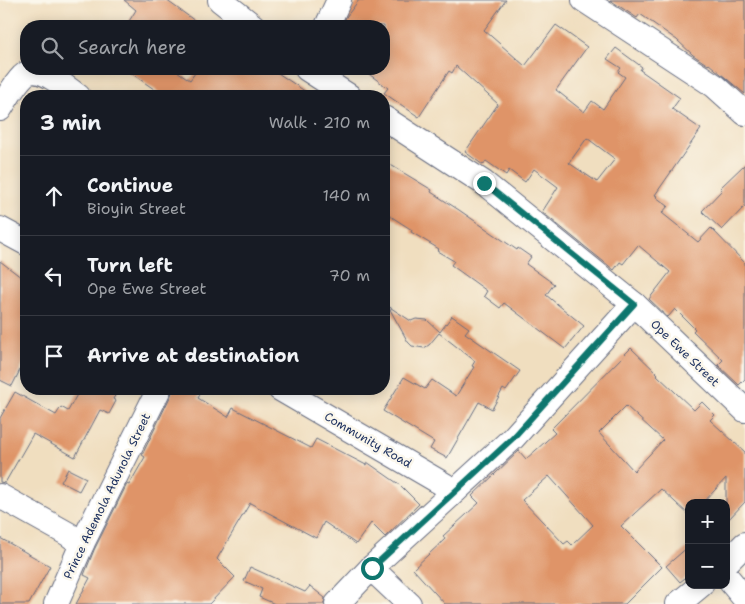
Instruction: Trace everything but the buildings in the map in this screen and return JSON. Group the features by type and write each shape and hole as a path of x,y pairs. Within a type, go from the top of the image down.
{"street":[{"path":"220,0 245,20"},
{"path":"330,20 339,0"},
{"path":"584,0 715,86 745,113"},
{"path":"0,109 23,75"},
{"path":"46,75 69,90"},
{"path":"317,75 340,90"},
{"name":"Ope Ewe Street","path":"390,122 484,183 634,304 745,410"},
{"path":"0,228 20,240"},
{"path":"337,604 372,568 513,438 634,304"},
{"name":"Prince Ademola Adunola Street","path":"56,604 82,544 156,395"},
{"name":"Community Road","path":"290,395 456,491"},
{"path":"0,496 82,544"},
{"path":"730,559 745,544"},
{"path":"372,568 409,604"},
{"path":"730,581 745,599"},
{"path":"678,604 696,589"}],"route":[{"path":"372,568 513,438 634,304 484,183"}]}
